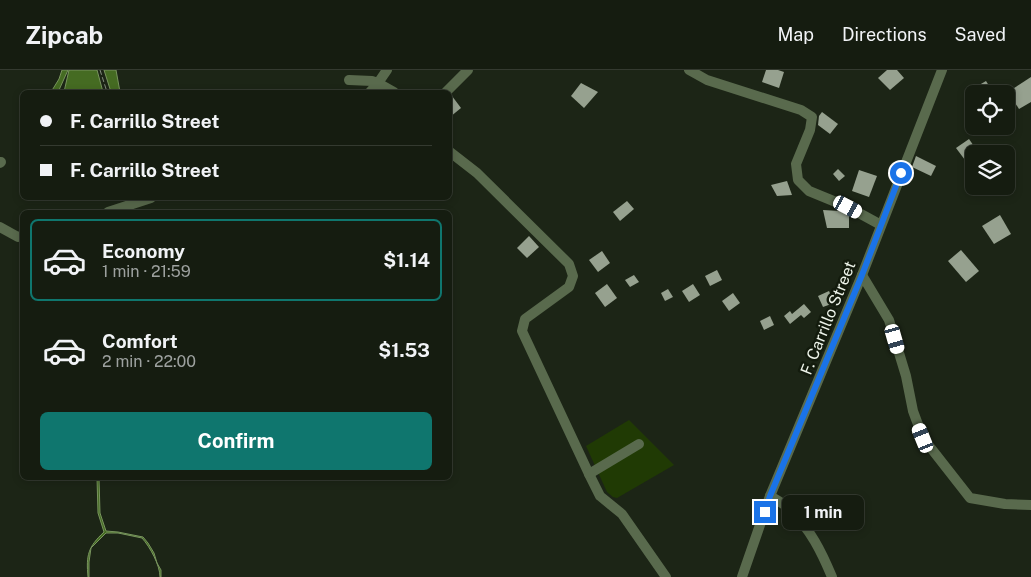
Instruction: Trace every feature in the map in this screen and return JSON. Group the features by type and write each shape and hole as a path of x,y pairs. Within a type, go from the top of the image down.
{"street":[{"path":"372,90 388,70"},
{"path":"448,90 468,70"},
{"name":"F. Carrillo Street","path":"742,577 770,496 862,275 942,70"},
{"path":"696,72 707,80 801,110 812,117 810,130 796,164 798,180 809,191 848,207 880,225"},
{"path":"349,80 372,81 390,90"},
{"path":"452,154 477,173 568,264 573,276 569,287 525,319 522,331 600,496 622,514 666,577"},
{"path":"114,210 144,200"},
{"path":"0,227 20,236"},
{"path":"862,275 890,320 906,376 913,411 923,438 970,498 1005,504 1031,505"},
{"path":"589,474 639,444"},
{"path":"770,496 790,509 809,532 825,559 832,577"}],"path":[{"path":"100,70 106,90"}],"shaded area":[{"path":"62,70 68,70 59,90 52,90"},
{"path":"69,70 97,70 102,90 64,90"},
{"path":"104,70 116,70 120,90 110,90"},
{"path":"629,420 674,465 617,498 607,492 586,446"},
{"path":"97,480 99,480 100,513 106,531 143,537 154,553 161,570 161,577 154,556 142,538 118,533 106,533 91,548 88,577 87,563 89,552 91,547 94,542 104,532 98,513"}],"building":[{"path":"766,70 784,72 779,88 762,82"},
{"path":"887,70 897,70 904,78 890,90 878,78"},
{"path":"1031,77 1031,102 1019,109 1015,103 1015,87"},
{"path":"986,81 988,85 979,85"},
{"path":"581,83 598,92 584,108 571,96"},
{"path":"452,96 461,108 452,115"},
{"path":"822,112 838,124 830,134 818,125 819,116"},
{"path":"969,139 973,145 965,145 965,160 956,148"},
{"path":"916,156 936,166 931,176 912,167"},
{"path":"838,169 845,176 839,181 833,174"},
{"path":"859,170 877,176 869,197 852,191"},
{"path":"787,181 792,195 777,196 771,185"},
{"path":"627,201 634,209 620,221 613,212"},
{"path":"823,210 840,211 849,216 849,228 827,228"},
{"path":"1000,215 1011,234 994,244 982,226"},
{"path":"529,236 539,247 527,258 517,248"},
{"path":"961,250 979,271 966,282 948,261"},
{"path":"602,251 610,263 598,272 589,260"},
{"path":"717,270 722,280 710,286 705,276"},
{"path":"634,275 639,282 630,287 625,280"},
{"path":"607,284 617,298 605,307 595,293"},
{"path":"693,284 700,295 689,302 682,291"},
{"path":"668,289 673,297 665,301 661,293"},
{"path":"829,291 834,303 823,307 818,296"},
{"path":"733,293 740,303 729,311 722,301"},
{"path":"804,304 811,312 804,318 801,315 790,324 784,316 790,311 792,314"},
{"path":"770,316 774,325 764,330 760,321"}],"route":[{"path":"765,512 862,275 901,173"}]}
